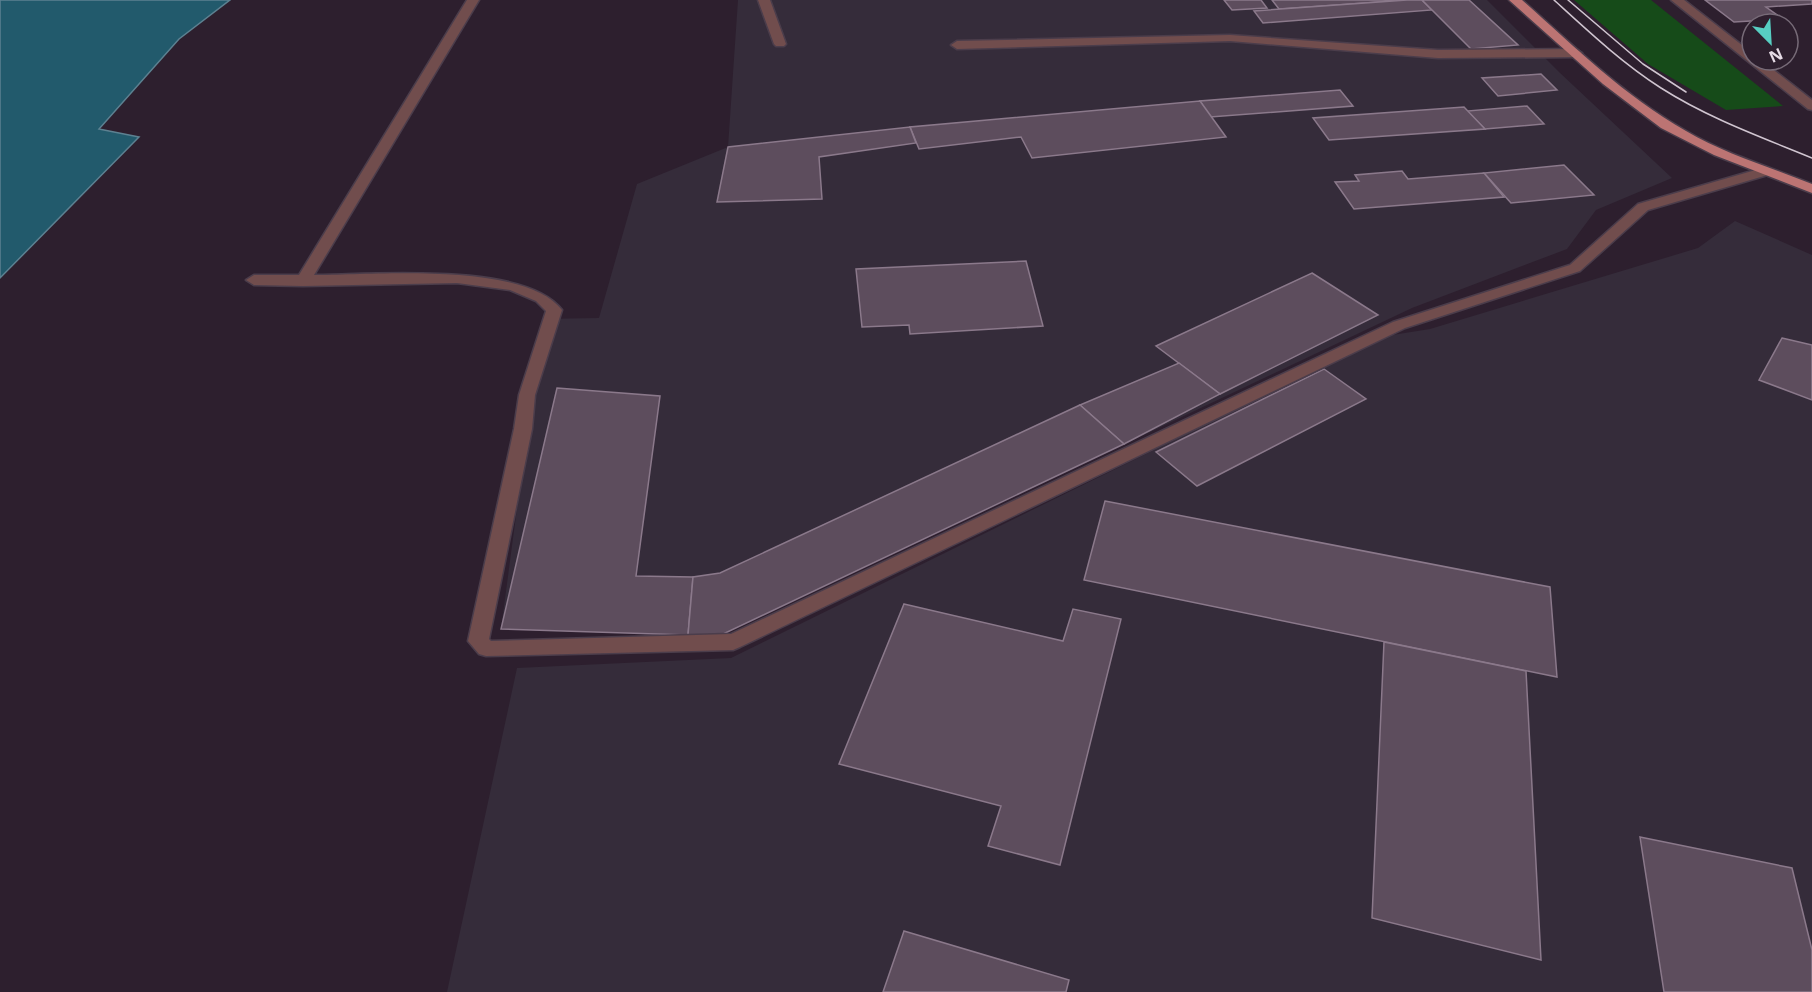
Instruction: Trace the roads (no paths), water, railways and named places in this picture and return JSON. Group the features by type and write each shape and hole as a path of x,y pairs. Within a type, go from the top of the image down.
{"main road":[{"path":"1515,0 1635,103 1666,125 1688,138 1812,189"}],"lane":[{"path":"303,281 473,0"},
{"path":"764,0 780,44"},
{"path":"1677,0 1740,49"},
{"path":"957,45 1230,38 1438,54 1576,53"},
{"path":"1769,72 1812,106"},
{"path":"255,280 457,279 513,286 541,298 554,310 527,395 523,429 478,641 486,648 733,642 1399,325 1575,268 1643,207 1766,171"}],"water":[{"path":"0,0 230,0 179,39 99,129 139,137 0,278"}],"tram line":[{"path":"1554,0 1619,57 1661,88 1716,118 1812,158"},
{"path":"1568,0 1643,64 1686,92"}]}
